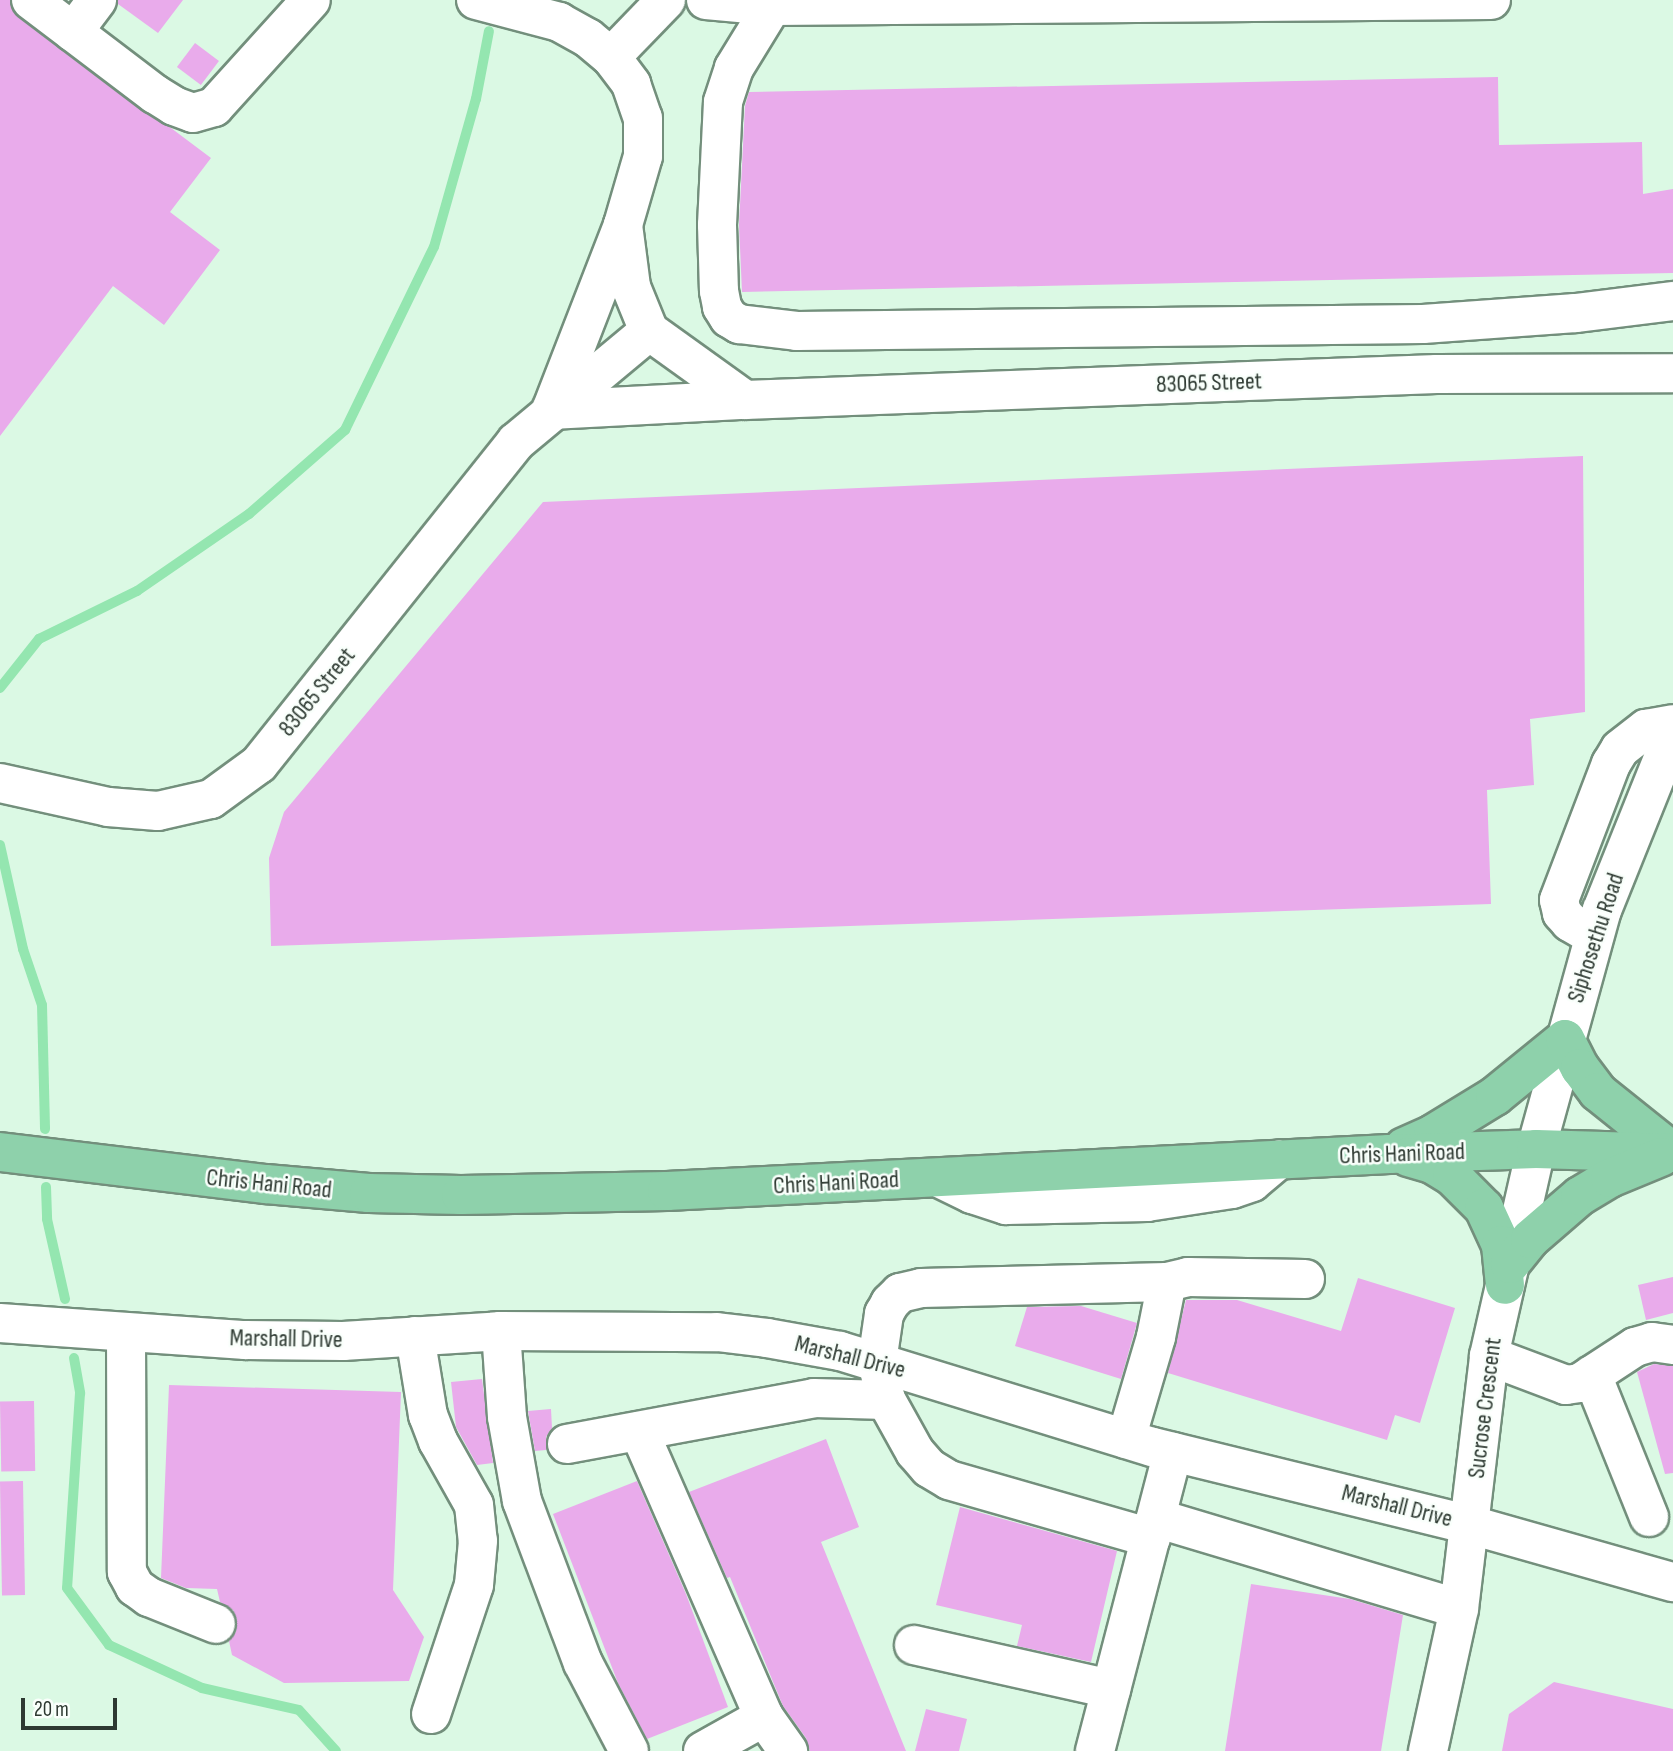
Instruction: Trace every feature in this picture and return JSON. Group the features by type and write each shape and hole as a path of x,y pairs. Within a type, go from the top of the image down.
{"main road":[{"path":"1389,1154 1465,1116 1565,1039 1580,1068 1598,1092 1673,1153"},
{"name":"Chris Hani Road","path":"0,1152 95,1166 369,1193 567,1194 1389,1154 1535,1149 1673,1153"},
{"path":"1507,1275 1554,1216 1580,1196 1631,1168 1673,1153"},
{"path":"1389,1154 1432,1164 1469,1190 1494,1226 1507,1275"}],"lane":[{"path":"31,0 155,94 174,106 194,113 214,107 311,0"},
{"path":"73,32 97,0"},
{"name":"83065 Street","path":"476,0 559,22 588,38 611,57 631,84 643,118 643,156 623,225 551,410"},
{"path":"611,57 666,0"},
{"path":"706,0 772,6 1491,0"},
{"path":"772,6 734,68 723,102 717,225 719,291 722,307 729,317 739,324 797,331 1423,324 1576,313 1673,301"},
{"name":"83065 Street","path":"0,783 108,807 158,811 211,799 259,764 516,442 551,410 649,331 631,287 623,225"},
{"path":"649,331 745,400"},
{"name":"83065 Street","path":"551,410 745,400 1437,374 1671,373"},
{"path":"1594,936 1570,922 1562,913 1559,900 1611,764 1620,748 1646,729 1673,724"},
{"name":"Siphosethu Road","path":"1535,1149 1594,936 1673,733"},
{"name":"Sucrose Crescent","path":"1428,1751 1459,1609 1489,1356 1535,1149"},
{"path":"1305,1279 1188,1277 1167,1282 921,1288 900,1293 884,1314 877,1362 887,1400 915,1452 929,1468 949,1480 1154,1528 1459,1609"},
{"path":"1126,1438 1156,1337 1167,1282"},
{"name":"Marshall Drive","path":"0,1323 245,1340 343,1341 500,1331 717,1332 815,1347 877,1362 1173,1452 1471,1525 1673,1582"},
{"path":"500,1331 507,1418 522,1501 583,1663 629,1751"},
{"path":"126,1333 127,1572 135,1587 149,1597 216,1624"},
{"path":"415,1336 429,1415 438,1441 474,1506 478,1541 474,1585 431,1714"},
{"path":"1489,1356 1566,1385 1580,1383 1635,1347 1653,1342 1673,1345"},
{"path":"1592,1375 1661,1516 1635,1525 1630,1537 1628,1570"},
{"path":"568,1444 814,1398 887,1400"},
{"path":"639,1431 764,1717 788,1751"},
{"path":"1095,1751 1173,1452"},
{"path":"914,1645 1111,1689"},
{"path":"703,1751 764,1717"}],"building":[{"path":"0,0 10,0 18,17 142,111 171,128 211,158 170,212 220,250 164,325 113,286 0,436"},
{"path":"118,0 183,0 158,33 118,4"},
{"path":"195,43 219,61 201,85 177,67"},
{"path":"1498,77 1499,145 1642,142 1643,194 1673,189 1673,273 742,292 739,225 745,106 749,92"},
{"path":"1583,456 1585,712 1530,719 1534,785 1487,790 1491,904 271,946 269,858 284,812 543,502"},
{"path":"1673,1277 1673,1313 1646,1320 1638,1285"},
{"path":"1358,1278 1455,1308 1420,1423 1395,1415 1387,1440 1168,1373 1186,1300 1237,1300 1341,1331"},
{"path":"1081,1306 1137,1323 1121,1379 1015,1346 1027,1307"},
{"path":"1654,1364 1673,1366 1673,1473 1665,1474 1637,1372"},
{"path":"482,1379 493,1463 477,1465 456,1427 451,1382"},
{"path":"169,1385 401,1392 393,1590 424,1637 409,1681 284,1683 232,1655 229,1641 236,1632 237,1620 233,1610 220,1602 217,1589 186,1588 161,1578"},
{"path":"34,1401 35,1471 1,1472 0,1402"},
{"path":"551,1409 552,1428 546,1437 546,1450 535,1451 528,1411"},
{"path":"826,1439 859,1527 821,1542 906,1751 810,1751 806,1738 783,1706 730,1577 727,1578 689,1492"},
{"path":"0,1481 23,1481 25,1595 2,1595"},
{"path":"637,1481 686,1594 728,1707 647,1739 618,1683 553,1514"},
{"path":"960,1507 1117,1551 1091,1662 1017,1646 1022,1625 936,1605"},
{"path":"1251,1584 1350,1599 1403,1615 1381,1751 1225,1751"},
{"path":"1554,1682 1673,1709 1673,1751 1502,1751 1509,1714"},
{"path":"926,1709 967,1719 959,1751 915,1751"}],"waterway":[{"path":"0,688 39,639 137,591 249,514 345,430 434,247 476,99 489,31"},
{"path":"0,845 23,949 42,1005 45,1129"},
{"path":"46,1187 47,1219 65,1299"},
{"path":"74,1358 80,1393 67,1588 109,1645 202,1688 299,1710 336,1751"}]}
